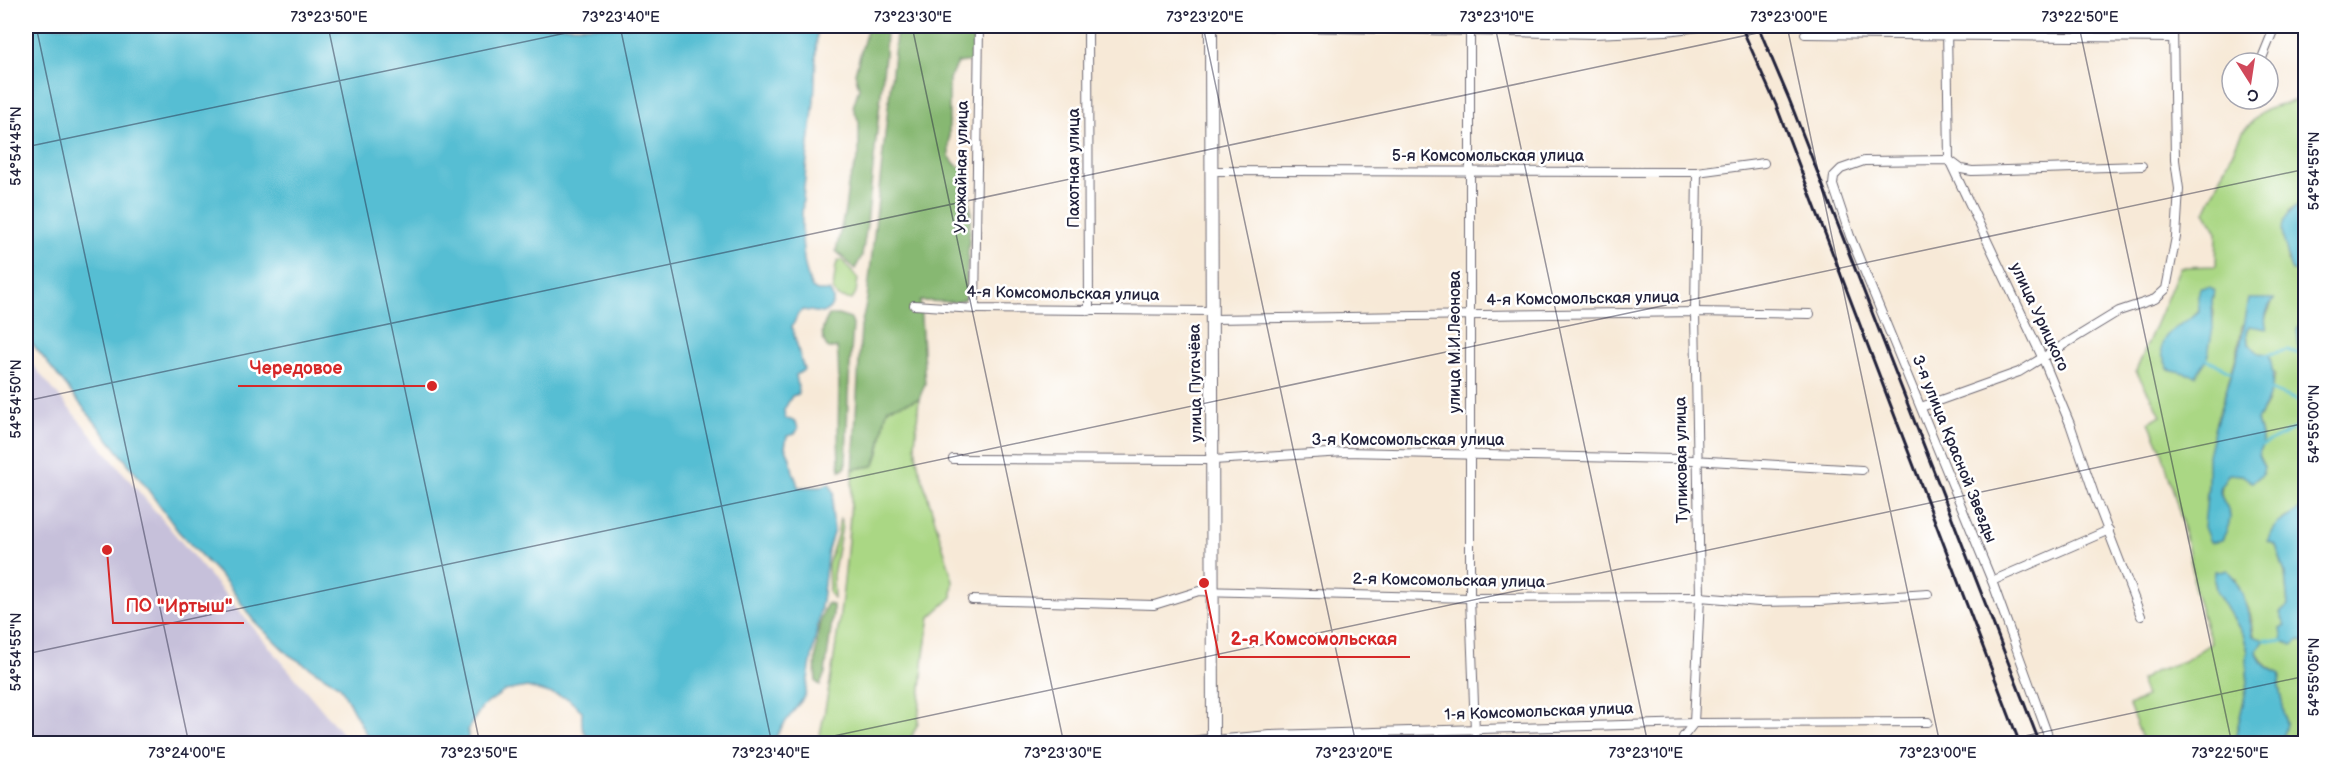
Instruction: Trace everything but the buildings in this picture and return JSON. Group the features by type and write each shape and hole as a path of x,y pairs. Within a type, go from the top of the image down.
{"main road":[{"name":"улица Пугачёва","path":"1211,26 1213,740"},
{"name":"1-я Комсомольская улица","path":"1186,744 1213,740"}],"street":[{"name":"Урожайная улица","path":"975,309 979,26"},
{"name":"Пахотная улица","path":"1088,26 1089,311"},
{"path":"1254,26 1470,28 1593,34 1666,31 1708,26"},
{"name":"улица Урицкого","path":"1947,26 1949,160 2043,359 2070,424 2095,497 2141,616"},
{"path":"1921,407 2019,372 2119,311 2155,299 2166,289 2175,237 2179,189 2175,160 2174,26"},
{"path":"2265,51 2275,26"},
{"name":"улица М.И.Леонова","path":"1470,28 1470,598 1475,731"},
{"path":"1805,34 2173,38"},
{"name":"3-я улица Красной Звезды","path":"1949,160 1864,160 1841,169 1834,176 1833,185 1843,216 1992,581 2051,744"},
{"path":"1949,160 1961,170 1972,171 2142,166"},
{"name":"5-я Комсомольская улица","path":"1211,171 1697,172 1764,163"},
{"name":"Тупиковая улица","path":"1682,744 1683,737 1694,723 1700,597 1696,462 1697,172"},
{"name":"4-я Комсомольская улица","path":"914,305 975,309 1212,315 1695,312 1810,314"},
{"name":"3-я Комсомольская улица","path":"953,459 1213,460 1345,452 1675,459 1862,470"},
{"path":"1992,581 2109,530"},
{"name":"2-я Комсомольская улица","path":"972,600 1154,605 1172,601 1187,593 1214,592 1470,598 1700,597 1759,602 1928,594"},
{"name":"1-я Комсомольская улица","path":"1213,740 1270,735 1475,731 1694,723 1928,722"}],"shaded area":[{"path":"26,357 350,743 26,743"}],"green space":[{"path":"868,26 886,26 885,55 867,224 862,256 855,269 836,251 848,185 859,155 859,122 853,107 859,88 855,73"},
{"path":"897,26 974,26 973,61 957,63 949,79 949,156 956,165 966,170 971,212 965,299 958,302 920,301 925,384 919,399 888,408 879,453 873,466 853,469 861,326 867,299"},
{"path":"2305,97 2305,201 2289,211 2287,261 2302,277 2306,286 2302,297 2305,320 2299,345 2300,353 2305,351 2305,410 2298,420 2300,431 2305,430 2305,504 2298,513 2283,519 2276,545 2285,573 2288,606 2280,613 2299,640 2305,643 2305,743 2280,743 2286,724 2279,686 2280,674 2263,662 2259,655 2249,610 2236,579 2214,580 2217,593 2243,634 2248,652 2246,660 2248,683 2234,743 2130,743 2142,738 2129,706 2146,697 2140,680 2156,671 2184,661 2211,643 2194,589 2193,571 2181,518 2162,452 2149,422 2161,415 2136,371 2180,267 2216,266 2217,232 2205,212 2242,132 2263,111 2280,111 2280,105","holes":["2214,291 2212,301 2214,313 2207,359 2175,327 2188,321 2199,310 2198,296","2273,300 2264,322 2250,326 2247,332 2248,344 2259,353 2275,375 2267,403 2257,420 2263,444 2258,455 2264,467 2242,475 2229,473 2225,478 2221,493 2230,514 2206,501 2213,435 2234,364 2242,326"]},
{"path":"839,260 842,260 858,279 852,300 838,297 833,290 836,265"},
{"path":"829,315 851,319 853,325 846,467 840,470 837,348 828,348 823,335 823,328"},
{"path":"919,399 915,445 918,464 953,580 952,597 930,617 918,723 910,740 898,743 818,744 841,607 853,469 873,466 877,460 888,408"},
{"path":"840,518 842,526 833,575 834,598 829,593 828,565"},
{"path":"828,603 833,605 833,614 825,673 820,685 816,682 817,641 821,619"}],"water":[{"path":"26,26 818,26 814,100 803,196 802,246 812,288 817,291 829,291 833,301 831,307 822,313 803,310 798,314 792,327 804,370 796,375 799,394 792,396 784,410 785,418 796,422 798,429 795,434 787,436 785,447 798,487 820,487 829,483 834,492 832,511 834,530 828,549 822,601 805,696 772,743 593,743 583,729 582,711 567,698 527,687 505,691 482,707 468,729 468,743 371,743 340,686 289,655 253,620 227,583 178,531 138,476 26,336"},
{"path":"2305,201 2305,284 2301,272 2292,271 2290,268 2282,232 2287,215"},
{"path":"2210,287 2214,290 2213,328 2207,359 2196,376 2169,369 2163,358 2161,348 2163,341 2174,329 2199,311 2200,288"},
{"path":"2305,292 2305,319 2302,297"},
{"path":"2249,299 2274,299 2266,313 2267,329 2250,326 2247,332 2248,344 2259,353 2269,354 2273,373 2272,388 2257,420 2263,445 2258,455 2264,467 2262,475 2252,482 2242,475 2229,474 2223,481 2220,493 2229,511 2228,528 2222,540 2210,542 2204,527 2208,455 2240,347"},
{"path":"2305,319 2305,351 2300,354 2297,330"},
{"path":"2305,504 2305,643 2299,640 2292,645 2283,641 2281,629 2286,626 2280,613 2288,606 2285,573 2276,545 2268,541 2270,533 2278,523"},
{"path":"2227,570 2241,592 2253,636 2265,640 2257,650 2259,659 2268,668 2280,674 2279,686 2286,724 2280,743 2234,743 2248,683 2246,660 2248,651 2243,634 2217,593 2214,580 2215,571"}],"waterway":[{"path":"2269,354 2287,350 2300,354"},
{"path":"2207,359 2231,372"},
{"path":"2271,390 2306,404"},
{"path":"2263,445 2299,426"},
{"path":"2265,640 2283,641"}],"railway":[{"path":"1741,26 1776,105 2020,744"},
{"path":"1758,26 1789,99 2040,744"}],"place":[{"name":"Чередовое","path":"432,386"},
{"name":"ПО \"Иртыш\"","path":"107,550"},
{"name":"2-я Комсомольская","path":"1204,583"}]}
